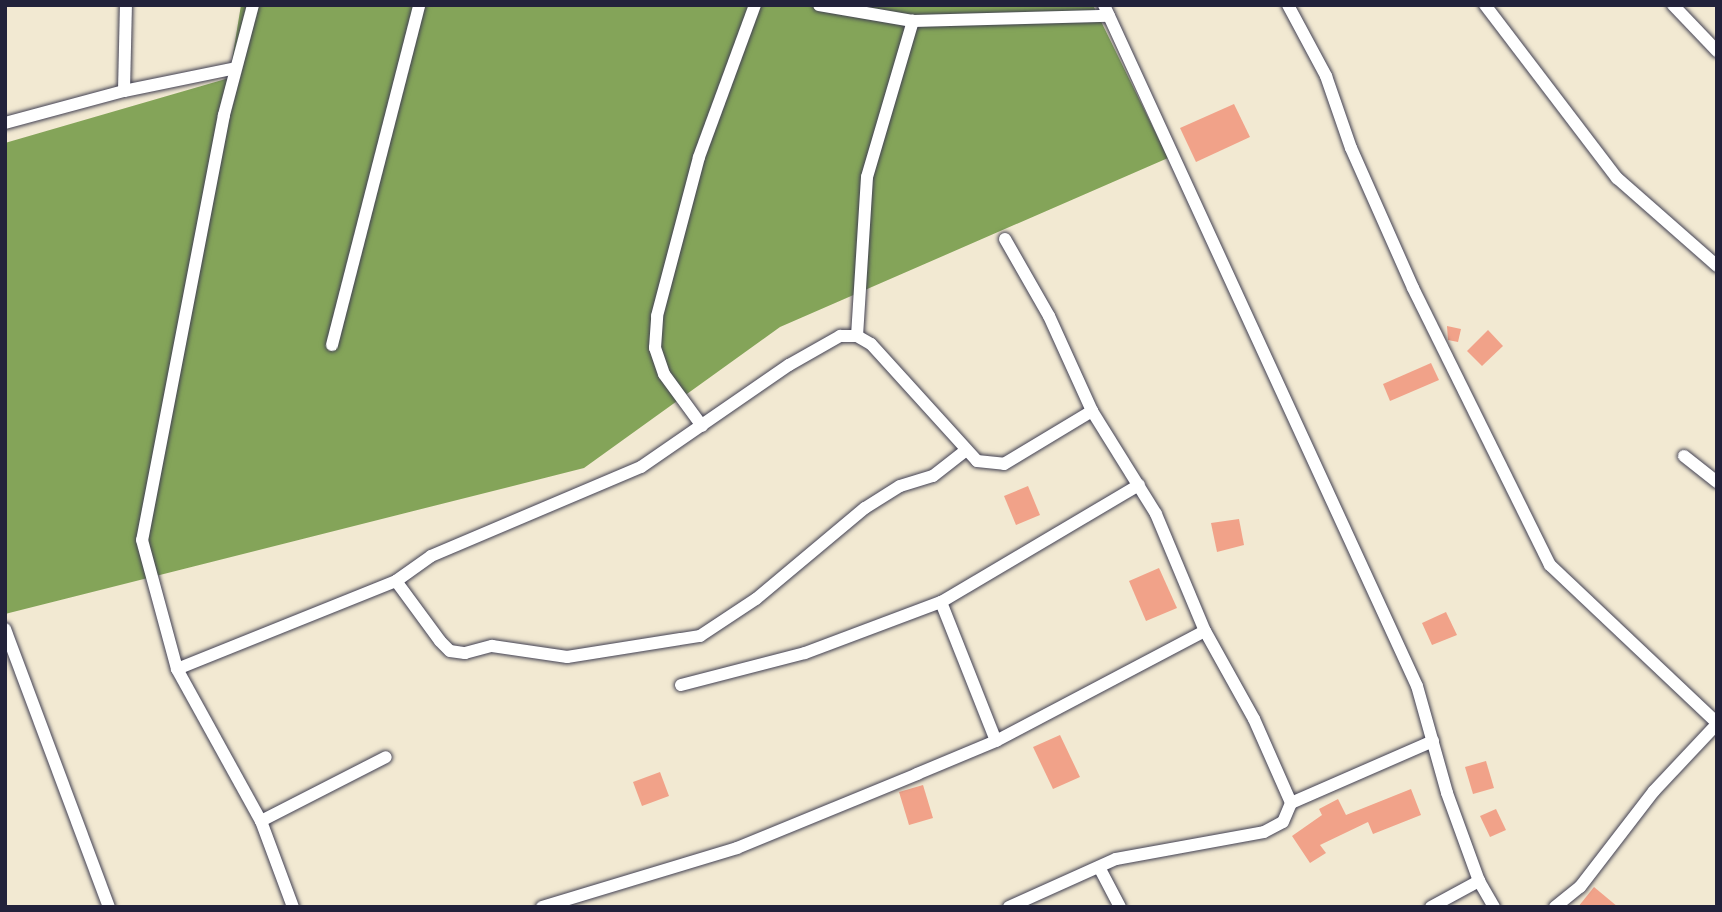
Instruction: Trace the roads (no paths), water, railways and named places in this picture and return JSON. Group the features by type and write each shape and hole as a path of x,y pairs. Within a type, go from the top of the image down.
{"street":[{"path":"124,91 126,5"},
{"path":"253,5 236,68 142,540 177,669 261,821 293,907"},
{"path":"332,345 419,5"},
{"path":"702,426 664,374 655,348 657,316 699,157 755,5"},
{"path":"819,5 912,21 1106,10 1417,686 1479,881 1494,907"},
{"path":"1288,5 1326,76 1351,148 1413,288 1550,565 1717,723 1654,791 1580,887 1555,907"},
{"path":"1485,5 1617,178 1717,266"},
{"path":"1673,5 1717,51"},
{"path":"857,336 867,177 912,21"},
{"path":"5,123 124,91 236,68"},
{"path":"1004,239 1049,316 1092,411 1139,485 1177,557 1205,631 1254,719 1292,803"},
{"path":"177,669 396,581 431,556 641,467 789,365 840,336 857,336 871,344 965,451 977,461 1004,464 1092,411"},
{"path":"396,581 440,641 457,652 492,646 567,657 700,636 756,599 865,508 900,486 933,476 965,451"},
{"path":"1684,456 1717,482"},
{"path":"681,685 806,653 941,602 1139,485"},
{"path":"941,602 996,741"},
{"path":"5,629 109,907"},
{"path":"542,907 737,848 996,741 1205,631"},
{"path":"1009,907 1116,859 1264,832 1283,822 1292,803 1433,741"},
{"path":"261,821 386,757"},
{"path":"1099,867 1120,907"},
{"path":"1431,907 1479,881"}]}
